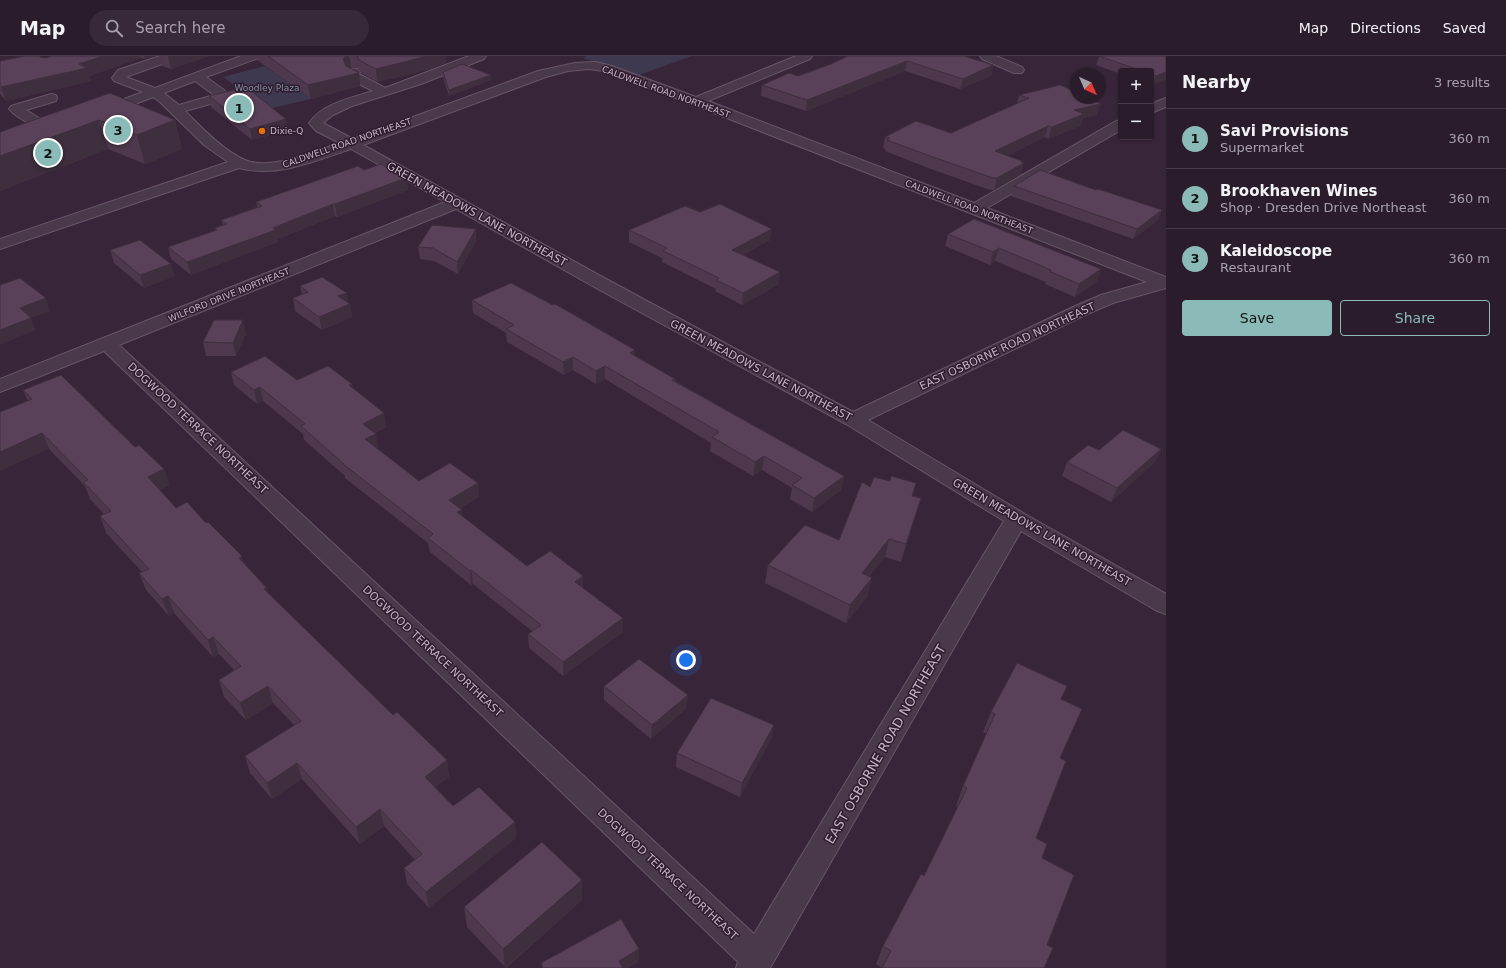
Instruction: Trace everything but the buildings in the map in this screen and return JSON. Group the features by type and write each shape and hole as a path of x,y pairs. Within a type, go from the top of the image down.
{"street":[{"name":"CALDWELL ROAD NORTHEAST","path":"172,56 122,73 118,78 165,99 209,142 245,165 265,167 283,166 352,144 542,74 569,68 593,66 609,69 1165,283"},
{"path":"354,72 352,73 353,76 384,92 417,81 480,56"},
{"path":"695,102 806,56"},
{"path":"986,56 1018,70"},
{"path":"92,116 197,77 245,57"},
{"path":"464,62 482,70"},
{"path":"230,64 243,72"},
{"path":"176,110 224,96 197,77"},
{"name":"GREEN MEADOWS LANE NORTHEAST","path":"384,92 334,109 320,116 316,123 321,128 609,288 853,420 1017,519 1166,605"},
{"path":"51,98 16,109 34,121 57,130"},
{"path":"1154,108 1166,102"},
{"path":"36,137 71,124"},
{"path":"975,209 1118,126"},
{"path":"204,154 221,150"},
{"path":"0,244 240,163"},
{"name":"WILFORD DRIVE NORTHEAST","path":"0,386 457,203"},
{"name":"EAST OSBORNE ROAD NORTHEAST","path":"853,420 1079,311 1107,299 1165,283"},
{"name":"DOGWOOD TERRACE NORTHEAST","path":"108,344 755,963"},
{"name":"EAST OSBORNE ROAD NORTHEAST","path":"755,963 1017,519"}],"green space":[{"path":"587,56 692,56 636,76 583,58"},
{"name":"Woodley Plaza","path":"265,66 311,99 268,109 223,77"}],"place":[{"name":"Savi Provisions","path":"239,108"},
{"name":"Kaleidoscope","path":"118,130"},
{"name":"Dixie-Q","path":"262,131"},
{"name":"Brookhaven Wines","path":"48,153"}]}
